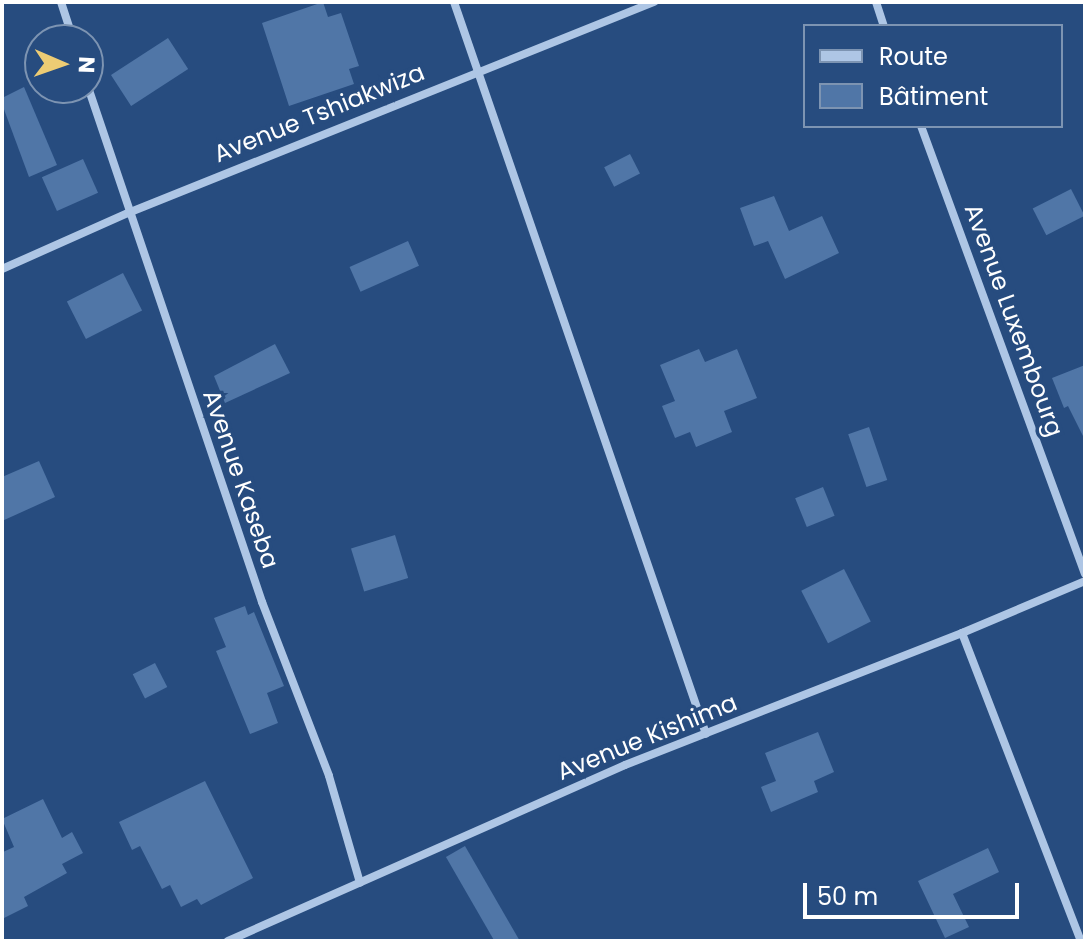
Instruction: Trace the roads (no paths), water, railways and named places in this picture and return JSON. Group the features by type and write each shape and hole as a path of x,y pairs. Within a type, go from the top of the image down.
{"street":[{"path":"61,2 68,24"},
{"path":"454,2 706,734"},
{"name":"Avenue Tshiakwiza","path":"2,269 128,213 654,2"},
{"path":"876,2 883,24"},
{"name":"Avenue Kaseba","path":"93,104 262,602 329,776 360,883"},
{"name":"Avenue Luxembourg","path":"922,128 1085,574"},
{"name":"Avenue Kishima","path":"228,941 625,765 962,633 1085,581"},
{"path":"962,633 1081,941"}]}
